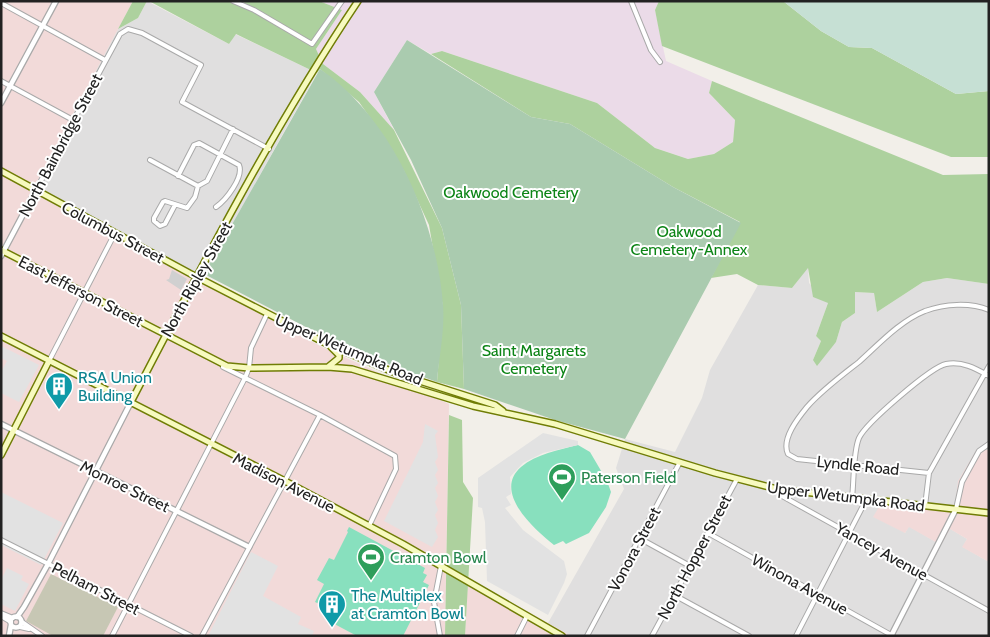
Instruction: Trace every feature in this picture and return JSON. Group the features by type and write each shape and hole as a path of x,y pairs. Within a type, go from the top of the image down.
{"main road":[{"name":"North Ripley Street","path":"131,402 197,277 314,69 358,1"},
{"name":"Columbus Street","path":"1,171 224,291"},
{"name":"East Jefferson Street","path":"2,253 84,293 208,358"},
{"name":"Upper Wetumpka Road","path":"224,291 327,344 417,380 495,405 504,411 777,489 989,513"},
{"name":"Madison Avenue","path":"1,336 285,481 441,566 562,636"},
{"path":"327,344 339,355 337,361 328,367"},
{"name":"Upper Wetumpka Road","path":"208,358 227,366 249,368 328,367 366,372 472,406 496,412 504,411"},
{"path":"1,455 50,361"},
{"path":"415,387 417,380"}],"street":[{"path":"1,103 56,1"},
{"path":"233,1 241,3 310,44 316,42 342,1"},
{"path":"631,1 651,50 660,62"},
{"path":"1,4 105,60"},
{"name":"North Bainbridge Street","path":"2,253 105,60 123,30 134,29 201,65 182,102 233,130"},
{"path":"1,81 73,120"},
{"path":"175,205 166,224 160,226 157,224 154,218 163,202 165,201 184,208 189,207 198,186 206,180 233,130 269,149"},
{"path":"178,176 196,144 199,142 239,165 241,170 225,198 216,206"},
{"path":"150,160 198,186"},
{"path":"50,361 115,233"},
{"name":"Lyndle Road","path":"929,473 797,459 788,454 786,442 806,408 907,322 926,311 949,306 971,306 989,310"},
{"path":"112,636 245,378 249,368 250,348 266,314"},
{"name":"East Jefferson Street","path":"208,358 320,415 391,454 396,459 396,468 369,526"},
{"path":"852,498 858,443 862,433 929,371 942,365 956,363 970,366 987,374"},
{"path":"925,506 929,473 987,374 989,366"},
{"name":"North Ripley Street","path":"16,622 131,402"},
{"path":"202,636 320,415"},
{"name":"Monroe Street","path":"1,424 249,547"},
{"path":"892,636 956,509 962,482 979,452 989,444"},
{"name":"Vonora Street","path":"587,636 680,462"},
{"name":"North Hopper Street","path":"652,636 737,478"},
{"name":"Yancey Avenue","path":"777,489 782,496 989,611"},
{"path":"796,636 866,500"},
{"name":"Winona Avenue","path":"708,533 892,636"},
{"path":"639,538 690,566"},
{"name":"Pelham Street","path":"1,540 191,636"},
{"path":"440,636 434,597 441,566"},
{"path":"674,595 749,636"},
{"path":"1,615 42,636"},
{"path":"517,636 527,616"}],"shaded area":[{"path":"1,1 133,1 32,191 324,348 449,404 445,636 1,636"},
{"path":"147,1 229,44 235,34 317,73 200,282 32,191 118,29 138,18"},
{"path":"319,1 659,1 655,10 666,61 712,81 709,93 735,120 733,142 714,154 688,159 655,148 597,103 442,51 431,54 407,40 374,92 394,130 360,92 323,64 316,49 342,10"},
{"path":"783,1 989,1 989,91 956,94 872,48 849,47 821,31"},
{"path":"808,267 809,283 828,303 816,336 821,341 813,360 836,342 842,322 855,313 855,292 874,293 877,312 923,282 947,278 989,284 989,450 977,449 955,507 883,500 905,533 909,526 941,545 949,528 967,539 963,547 989,562 989,636 571,636 548,623 624,489 616,468 625,439 675,452 702,398 710,370 758,285 792,288"},
{"path":"172,270 187,279 181,290 166,280 169,279"},
{"path":"1,346 39,365 19,402 1,393 1,372 7,361 1,358"},
{"path":"425,424 438,431 435,435 438,457 435,462 438,470 435,475 438,483 435,488 438,496 435,502 438,510 435,515 438,523 435,530 438,537 432,547 384,521 423,442"},
{"path":"543,433 578,441 578,445 543,453 523,463 510,477 511,494 506,497 511,505 505,508 523,530 564,561 567,574 548,615 487,581 485,522 482,508 478,507 478,478"},
{"path":"977,449 989,450 989,562 962,547 967,539 950,529 941,545 909,527 905,533 873,517 883,500 955,507 958,481"},
{"path":"1,492 63,523 41,565 1,545"},
{"path":"251,552 278,566 263,596 301,617 298,624 314,631 312,636 208,636"},
{"path":"7,568 23,576 21,580 29,584 15,611 1,604 1,580"},
{"path":"51,574 118,607 103,636 53,636 26,621"},
{"path":"468,578 548,623 571,636 465,636"}],"green space":[{"path":"133,1 147,1 138,18 118,29"},
{"path":"149,1 227,1 242,7 245,1 319,1 342,10 316,49 323,64 360,92 394,130 442,228 461,305 464,389 437,382 443,307 429,225 404,171 383,136 359,102 320,69 317,73 236,34 229,44"},
{"path":"659,1 783,1 821,31 849,47 872,48 956,94 989,91 989,157 951,157 662,46 655,10"},
{"path":"407,40 531,117 570,124 673,187 741,223 625,439 555,420 464,389 461,305 442,228 411,160 374,92"},
{"path":"442,51 597,103 655,148 688,159 714,154 733,142 735,120 709,93 712,81 943,175 989,174 989,284 947,278 923,282 877,312 874,293 855,292 855,313 842,322 836,342 817,366 813,360 821,341 816,336 828,303 813,297 808,268 792,288 758,285 737,274 711,278 740,222 673,187 570,124 531,117 431,54"},
{"name":"Oakwood Cemetery","path":"320,69 346,90 369,115 389,143 406,174 420,206 439,273 443,305 443,334 437,382 350,350 204,274"},
{"path":"449,415 462,420 463,482 473,498 465,636 445,636"},
{"name":"Paterson Field","path":"578,445 590,452 607,481 611,492 606,507 589,533 566,544 563,541 554,545 537,530 520,510 511,488 513,477 521,467 534,459"},
{"name":"Cramton Bowl","path":"349,527 425,568 423,573 427,575 423,582 429,585 403,636 357,636 325,619 330,609 315,602 324,584 317,580 329,558 334,560"}],"place":[{"name":"RSA Union Building","path":"59,410"},
{"name":"Paterson Field","path":"562,501"},
{"name":"Cramton Bowl","path":"371,581"},
{"name":"The Multiplex at Cramton Bowl","path":"332,628"}],"park label":[{"name":"Oakwood Cemetery-Annex","path":"689,240"},
{"name":"Saint Margarets Cemetery","path":"534,359"}]}
